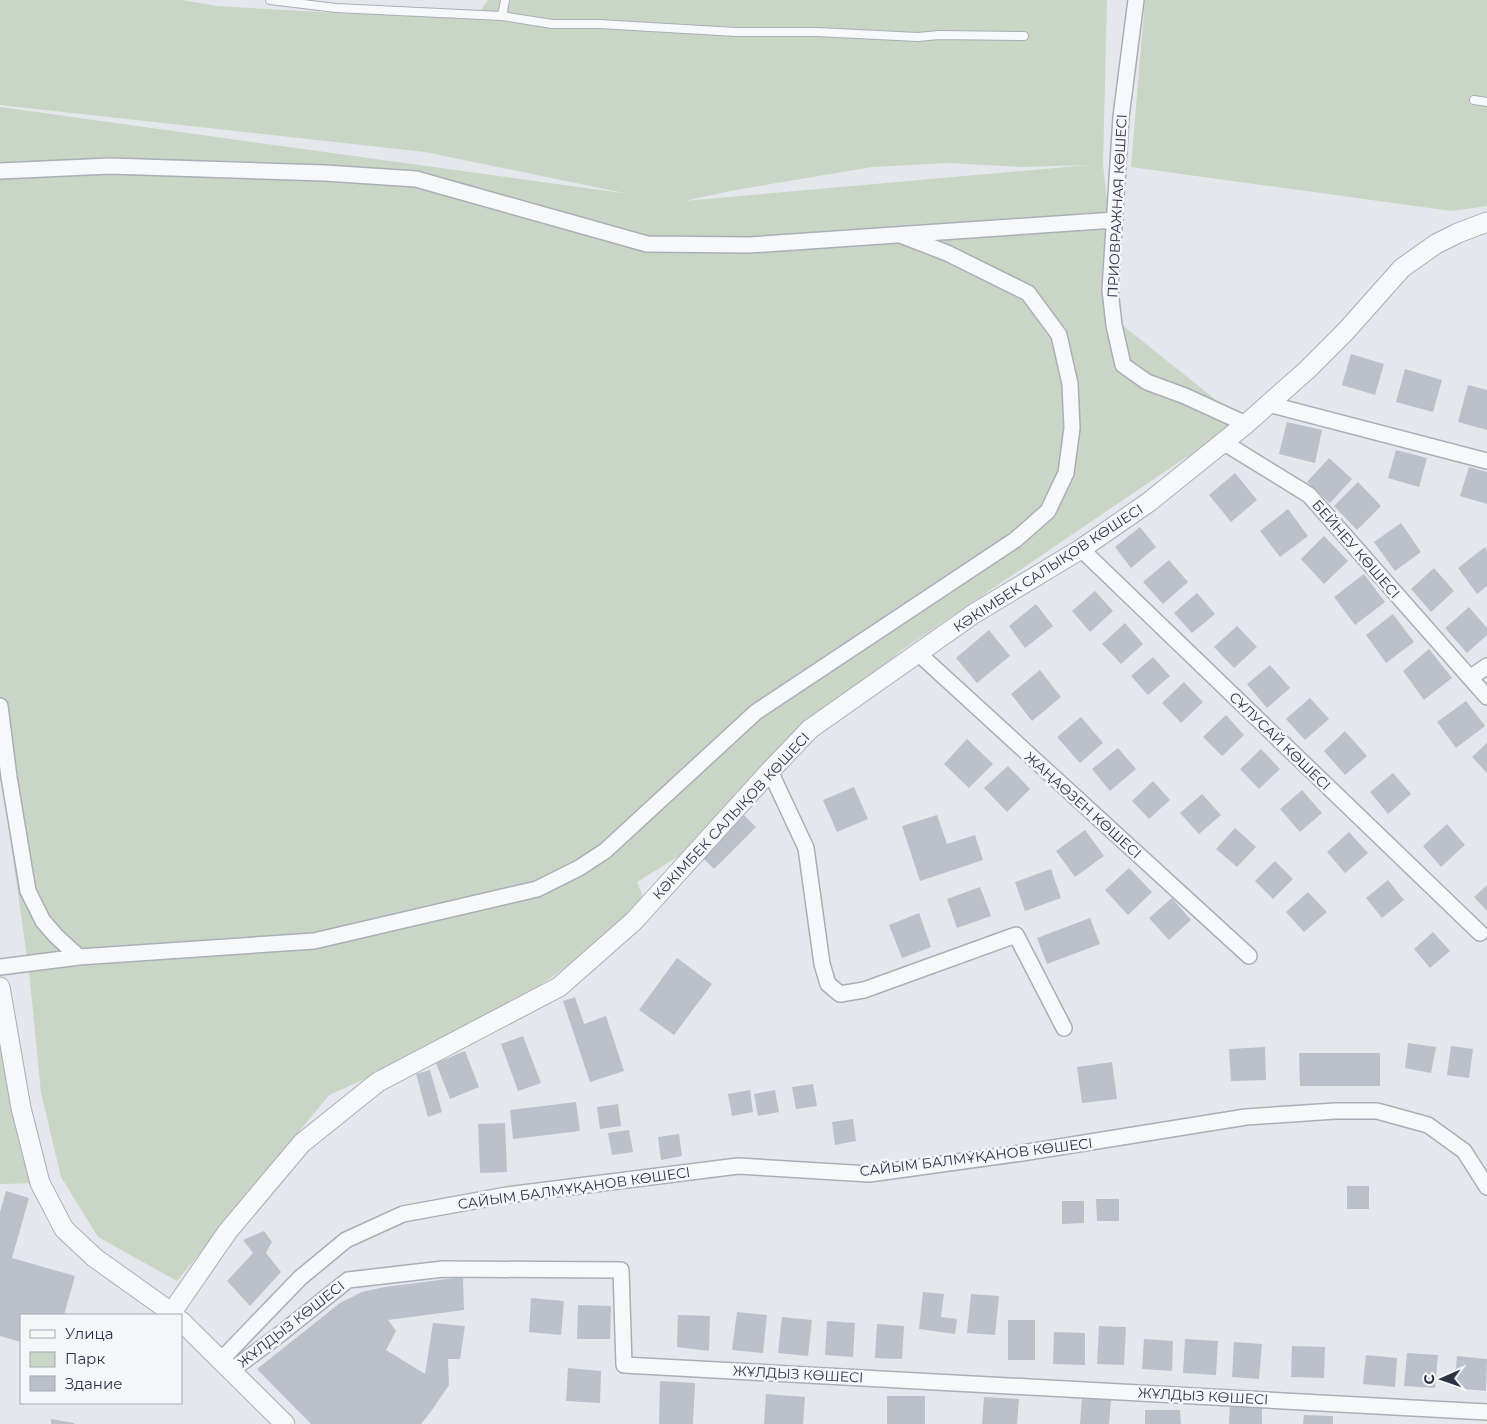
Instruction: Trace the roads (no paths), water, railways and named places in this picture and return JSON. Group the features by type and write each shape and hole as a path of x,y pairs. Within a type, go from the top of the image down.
{"street":[{"name":"ПРИОВРАЖНАЯ КӨШЕСІ","path":"1136,0 1121,117 1110,290 1114,325 1123,365 1147,382 1185,396 1246,424"},
{"path":"0,171 110,166 325,173 416,179 647,244 749,245 903,236 1114,220"},
{"name":"КӘКІМБЕК САЛЫҚОВ КӨШЕСІ","path":"177,1314 228,1231 302,1143 378,1082 559,987 634,921 810,729 975,613 1081,549 1149,502 1246,424 1307,370 1346,331 1402,268 1436,244 1487,222"},
{"path":"0,967 79,957 314,941 537,889 579,868 605,851 756,712 1015,540 1048,511 1066,473 1072,428 1070,384 1059,335 1028,293 947,253 903,236"},
{"path":"1268,404 1487,461"},
{"name":"БЕЙНЕУ КӨШЕСІ","path":"1223,442 1309,495 1487,697"},
{"name":"СҰЛУСАЙ КӨШЕСІ","path":"1081,549 1480,933"},
{"name":"ЖАҢАӨЗЕН КӨШЕСІ","path":"918,653 1249,956"},
{"path":"1470,678 1487,666"},
{"path":"0,706 9,776 28,892 43,921 79,957"},
{"path":"770,771 806,848 822,964 828,984 840,994 864,990 1016,935 1064,1028"},
{"path":"0,987 20,1108 40,1183 64,1229 95,1258 173,1314"},
{"name":"САЙЫМ БАЛМҰҚАНОВ КӨШЕСІ","path":"226,1365 300,1278 346,1240 403,1214 507,1195 738,1166 869,1174 1022,1153 1246,1117 1336,1111 1377,1111 1428,1125 1464,1152 1487,1187"},
{"name":"ЖҰЛДЫЗ КӨШЕСІ","path":"226,1365 279,1335 348,1280 443,1269 621,1270 624,1365 1487,1412"},
{"path":"182,1322 285,1424"}],"lane":[{"path":"270,0 336,8 502,16 552,24 599,24 736,32 816,32 918,37 939,35 1024,36"},
{"path":"502,16 505,0"},
{"path":"1474,100 1487,102"}]}
